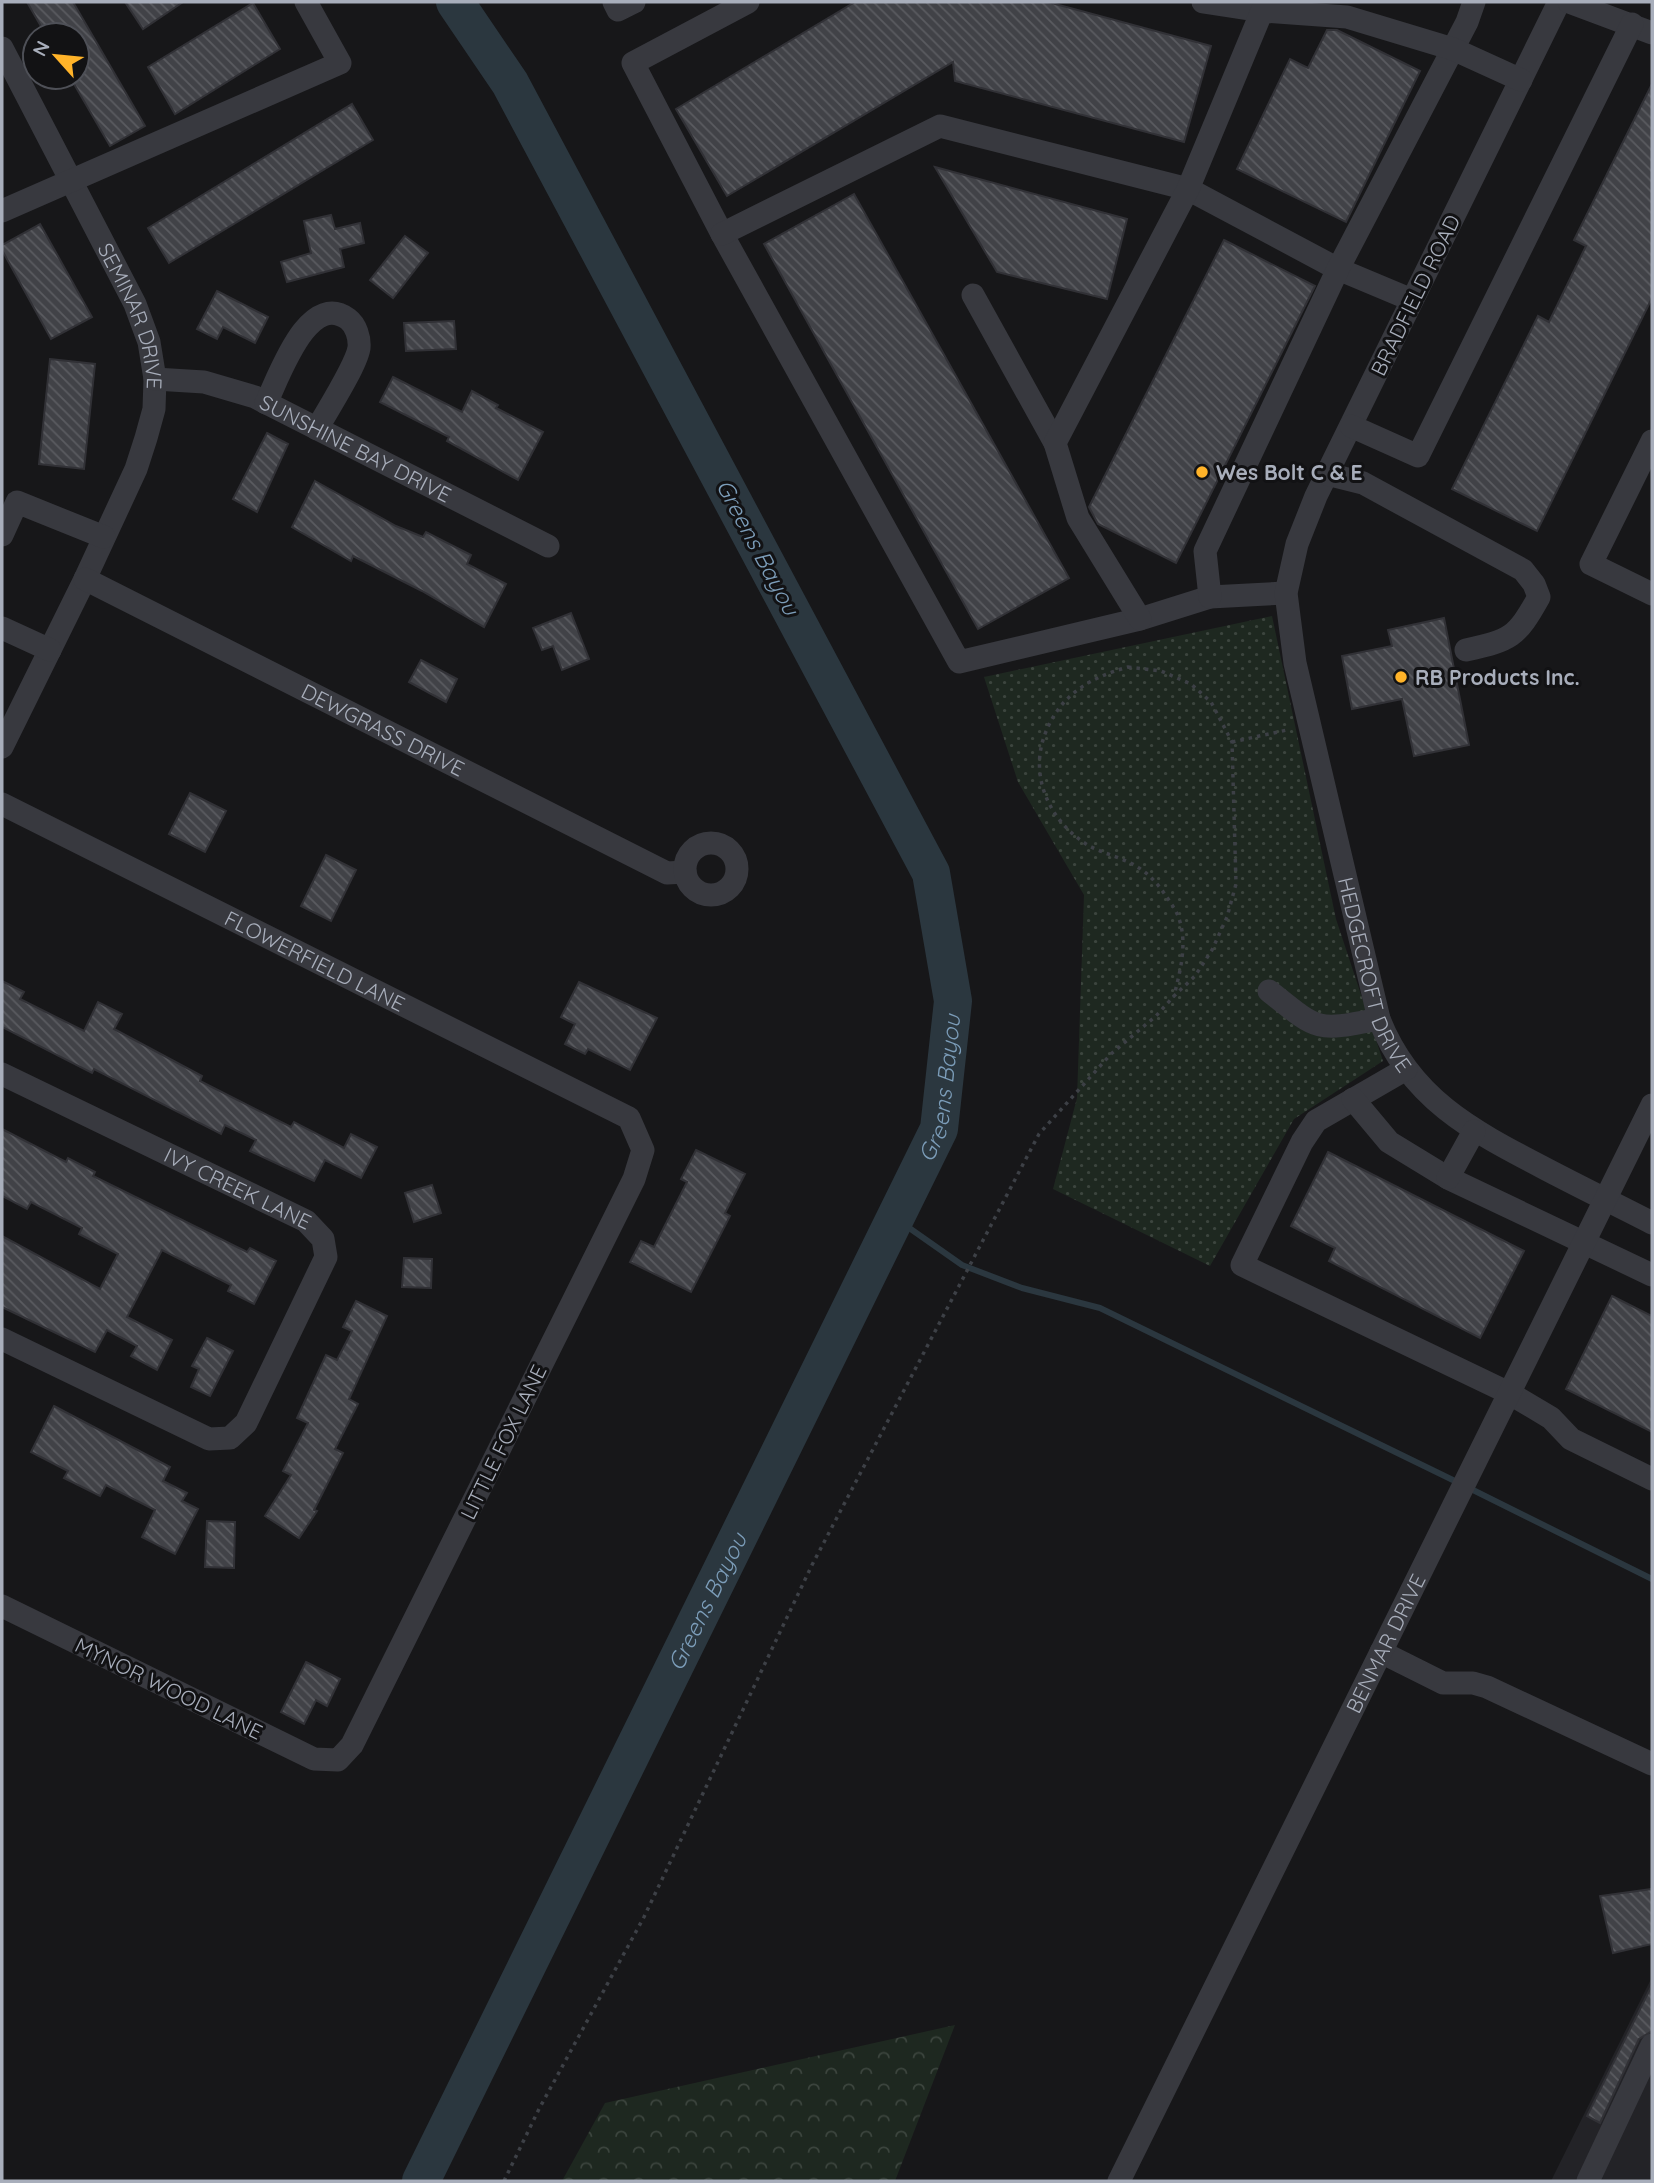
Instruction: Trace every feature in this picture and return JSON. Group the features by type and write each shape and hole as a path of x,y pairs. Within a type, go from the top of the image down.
{"street":[{"path":"2,211 72,183 340,63 306,2"},
{"path":"614,2 618,10 634,2"},
{"path":"748,2 633,63 722,234 958,662 1140,619 1210,597 1286,593"},
{"path":"1203,2 1262,11 1349,9 1452,49 1521,80"},
{"path":"1210,597 1205,551 1338,269 1474,2"},
{"name":"BRADFIELD ROAD","path":"1286,593 1297,544 1327,474 1559,2"},
{"path":"1351,426 1418,456 1642,29 1569,2"},
{"path":"1055,443 1188,189 1262,11"},
{"name":"SEMINAR DRIVE","path":"2,48 135,304 149,342 155,379 153,409 146,438 85,579 2,747"},
{"path":"722,234 940,126 1188,189 1338,269 1412,300"},
{"path":"973,295 1055,443 1078,518 1140,619"},
{"path":"266,403 306,326 323,313 341,315 356,329 359,347 317,429"},
{"name":"SUNSHINE BAY DRIVE","path":"155,379 204,382 266,403 548,547"},
{"path":"1652,441 1591,565 1652,594"},
{"path":"1327,474 1363,484 1522,570 1534,584 1539,597 1524,623 1507,641 1466,650"},
{"path":"2,535 18,502 104,537"},
{"name":"DEWGRASS DRIVE","path":"85,579 667,873 685,872"},
{"name":"HEDGECROFT DRIVE","path":"1286,593 1295,663 1379,1019 1389,1043 1406,1069 1445,1110 1474,1131 1652,1223"},
{"path":"2,628 50,650"},
{"name":"FLOWERFIELD LANE","path":"2,804 629,1118"},
{"path":"1269,991 1306,1021 1327,1029 1379,1019"},
{"path":"1406,1069 1316,1121 1302,1142 1242,1265 1509,1393 1551,1418 1571,1439 1652,1479"},
{"name":"IVY CREEK LANE","path":"2,1074 306,1222 323,1239 326,1257 246,1423 230,1438 209,1439 2,1339"},
{"path":"1353,1099 1389,1142 1448,1178 1652,1275"},
{"name":"BENMAR DRIVE","path":"1119,2181 1605,1200 1644,1140 1652,1105"},
{"name":"LITTLE FOX LANE","path":"338,1760 352,1745 634,1179 643,1150 629,1118"},
{"path":"1448,1178 1474,1131"},
{"name":"MYNOR WOOD LANE","path":"2,1606 314,1759 338,1760"},
{"path":"1381,1652 1443,1683 1473,1683 1487,1687 1652,1764"},
{"path":"1588,2181 1652,2045"}],"path":[{"path":"505,2181 539,2109 644,1917 812,1565 1039,1134 1111,1054 1156,1016 1195,976 1212,950 1227,917 1236,884 1233,741 1211,702 1191,684 1161,671 1128,667 1098,676 1072,693 1052,716 1041,745 1039,776 1047,802 1064,826 1087,844 1140,868 1160,887 1176,911 1183,939 1181,967 1174,996"},
{"path":"1233,741 1287,730"}],"shaded area":[{"path":"1652,1977 1652,2181 1551,2181"}],"green space":[{"path":"1272,616 1336,919 1383,1061 1294,1119 1210,1266 1053,1189 1077,1098 1084,895 1018,782 984,677"},
{"path":"955,2025 895,2181 562,2181 605,2103"}],"building":[{"path":"27,2 73,2 84,21 38,21"},
{"path":"125,2 183,2 143,29"},
{"path":"855,2 1048,2 1211,46 1184,142 955,81 953,62 727,196 676,109"},
{"path":"253,3 280,49 175,114 148,67"},
{"path":"1327,30 1337,30 1420,71 1346,222 1237,169 1290,59 1308,68"},
{"path":"91,33 145,126 110,146 78,91 91,91"},
{"path":"1652,84 1652,298 1537,531 1452,489 1538,316 1549,322 1586,246 1574,240"},
{"path":"352,104 373,140 169,263 148,228"},
{"path":"935,167 1127,219 1107,299 997,272"},
{"path":"854,194 1069,578 978,629 764,244"},
{"path":"331,215 335,229 360,223 364,243 340,249 344,267 287,282 281,262 311,253 304,221"},
{"path":"40,224 92,317 51,339 2,250 2,245"},
{"path":"405,236 428,253 393,298 370,280"},
{"path":"1224,240 1315,286 1176,563 1098,524 1089,507"},
{"path":"217,291 268,317 255,343 223,327 217,339 197,329"},
{"path":"454,321 456,349 406,351 404,323"},
{"path":"50,359 95,364 84,469 39,464"},
{"path":"393,377 462,412 472,391 498,405 496,408 543,432 518,480 447,441 449,437 380,402"},
{"path":"267,433 288,444 257,512 233,499"},
{"path":"315,481 396,526 423,537 426,532 471,555 467,564 506,584 484,627 422,591 353,556 351,561 292,527"},
{"path":"571,613 589,659 562,670 553,646 542,650 533,628"},
{"name":"RB Products Inc.","path":"1444,618 1469,745 1414,756 1402,699 1352,709 1342,656 1392,646 1388,630"},
{"path":"421,660 457,679 446,702 409,682"},
{"path":"190,793 226,811 205,852 169,834"},
{"path":"326,855 356,870 331,921 301,906"},
{"path":"2,981 24,992 20,999 84,1031 98,1002 122,1014 114,1029 202,1076 200,1081 291,1127 294,1122 344,1148 351,1134 377,1147 361,1178 325,1160 314,1181 250,1151 256,1140 225,1125 221,1134 94,1069 92,1073 2,1027"},
{"path":"579,982 657,1018 630,1070 588,1049 585,1054 565,1044 575,1024 561,1017"},
{"path":"2,1129 66,1162 68,1158 95,1172 93,1176 247,1252 250,1248 276,1261 254,1304 228,1291 231,1285 162,1250 127,1317 172,1340 157,1370 131,1356 137,1346 107,1330 95,1352 2,1307 2,1236 100,1289 118,1254 79,1234 82,1228 31,1202 27,1209 2,1196"},
{"path":"696,1150 745,1174 725,1213 730,1216 691,1292 630,1262 641,1241 654,1247 687,1182 681,1179"},
{"path":"1328,1152 1524,1251 1480,1338 1329,1261 1335,1248 1291,1226"},
{"path":"432,1185 441,1213 414,1222 405,1193"},
{"path":"404,1258 432,1259 431,1288 402,1287"},
{"path":"1612,1296 1652,1316 1652,1432 1566,1389"},
{"path":"356,1301 387,1316 349,1399 358,1404 335,1449 343,1453 314,1510 317,1511 299,1538 265,1516 291,1475 283,1471 308,1423 297,1418 326,1355 337,1360 352,1331 343,1327"},
{"path":"207,1338 233,1351 210,1396 191,1387 199,1369 192,1366"},
{"path":"54,1406 170,1467 163,1481 187,1493 182,1501 198,1509 175,1554 142,1537 155,1510 106,1485 100,1496 64,1478 68,1471 31,1452"},
{"path":"207,1521 235,1522 234,1568 205,1567"},
{"path":"306,1662 340,1679 327,1706 316,1700 304,1724 281,1712"},
{"path":"1652,1889 1652,1944 1613,1953 1600,1896"},
{"path":"1652,1985 1652,2031 1639,2039 1600,2123 1587,2116"}],"waterway":[{"name":"Greens Bayou","path":"421,2181 939,1129 953,1001 931,873 510,83 455,2"},
{"path":"895,1218 962,1265 1022,1288 1100,1308 1459,1483"},
{"path":"1469,1488 1652,1579"}],"place":[{"name":"Wes Bolt C & E","path":"1202,472"},
{"name":"RB Products Inc.","path":"1401,677"}]}
